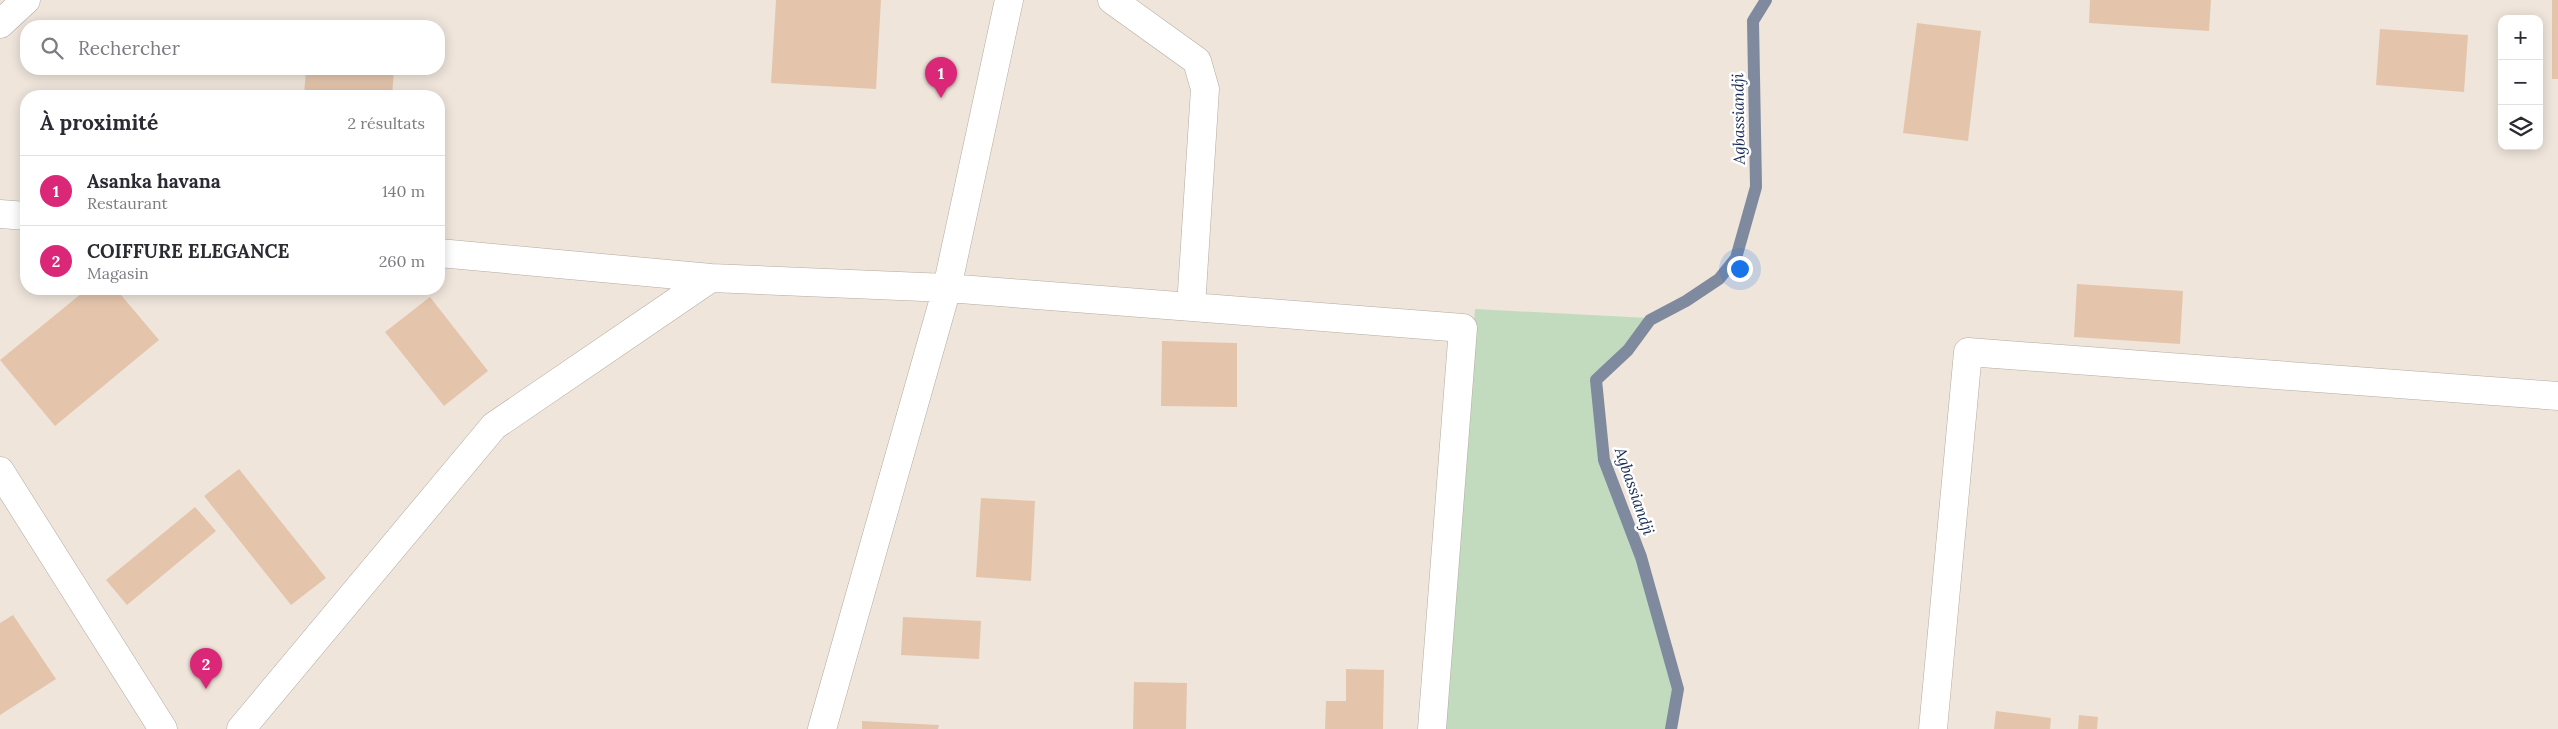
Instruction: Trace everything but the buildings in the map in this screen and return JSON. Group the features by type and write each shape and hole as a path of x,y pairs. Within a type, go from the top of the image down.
{"street":[{"path":"0,24 26,0"},
{"path":"822,729 947,288 1009,0"},
{"path":"1112,0 1196,60 1205,89 1191,307"},
{"path":"0,214 20,216"},
{"path":"445,254 712,278 947,288 1463,328 1432,729"},
{"path":"241,729 494,426 712,278"},
{"path":"1933,729 1968,352 2558,396"},
{"path":"0,471 163,729"}],"green space":[{"path":"1475,309 1648,318 1628,349 1596,379 1603,460 1640,557 1676,689 1670,729 1444,729"}],"waterway":[{"name":"Agbassiandji","path":"1671,729 1678,689 1641,557 1604,460 1596,380 1628,350 1650,320 1686,301 1719,279 1736,258 1756,187 1753,21 1766,0"}],"place":[{"name":"Asanka havana","path":"941,98"},
{"name":"COIFFURE ELEGANCE","path":"206,689"}]}
